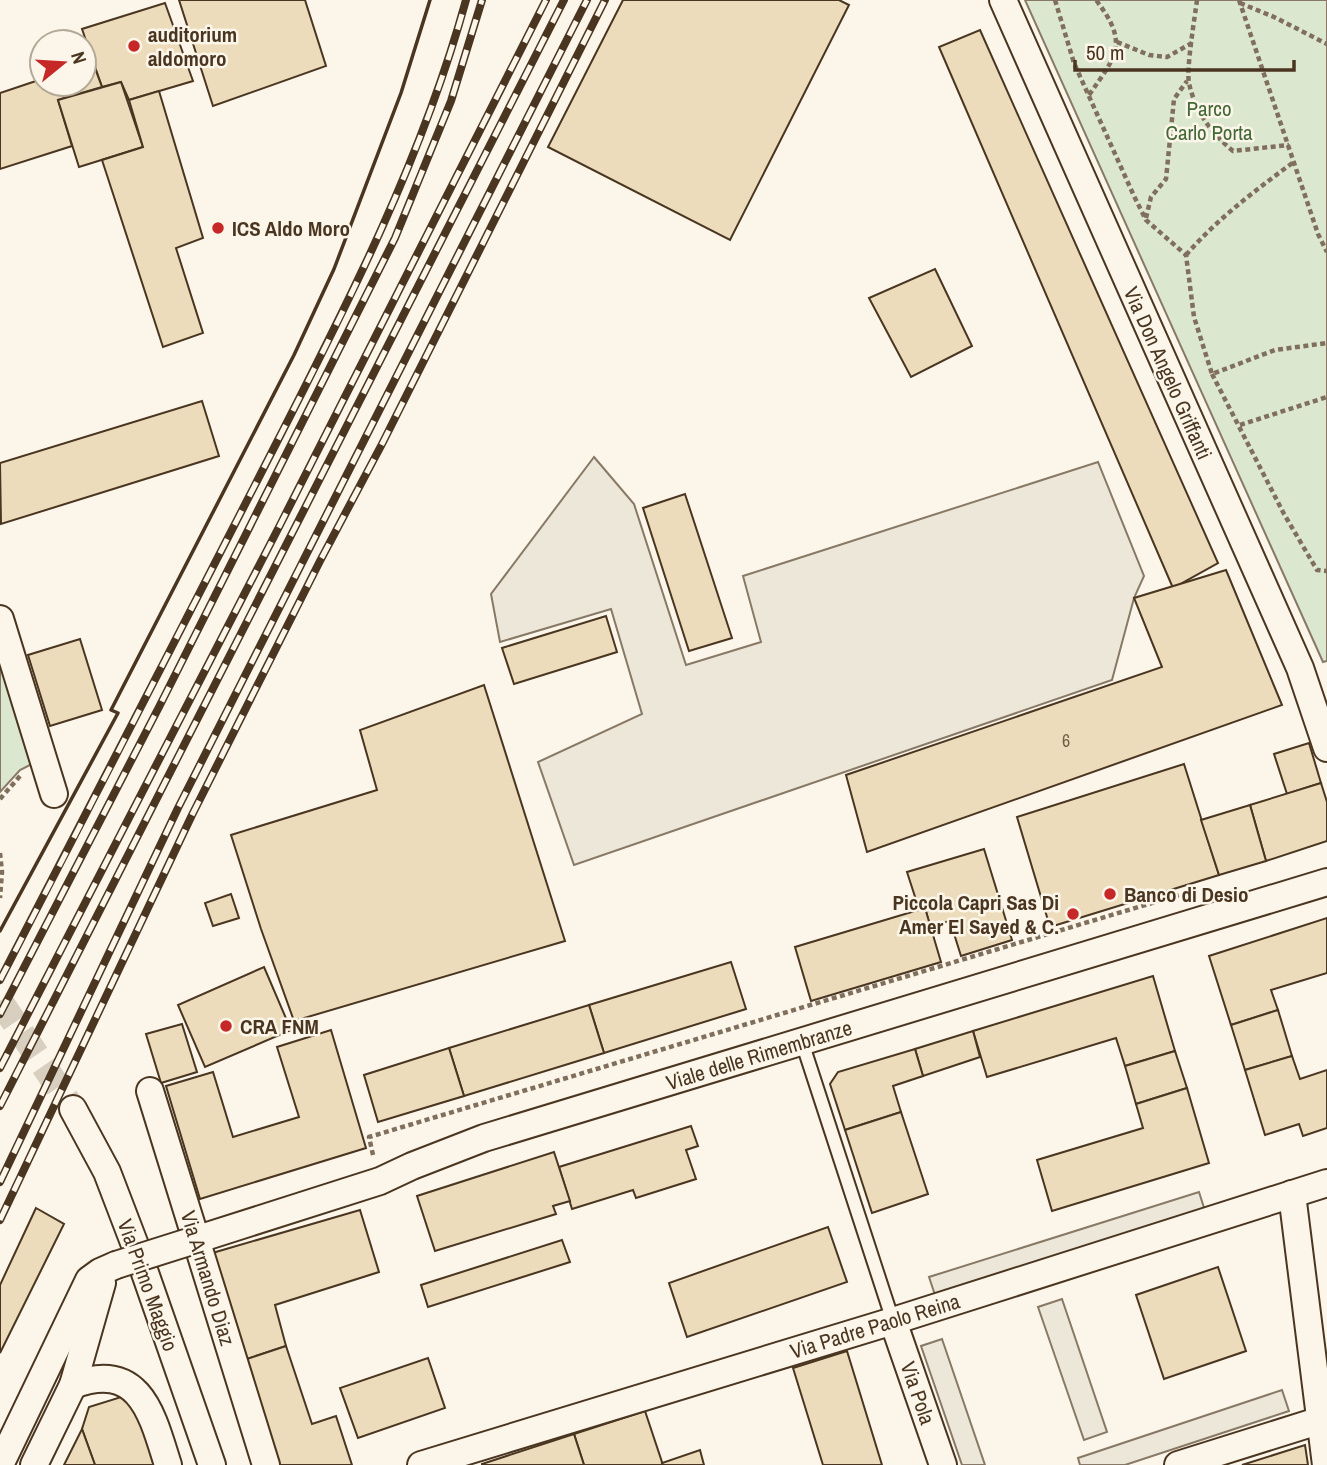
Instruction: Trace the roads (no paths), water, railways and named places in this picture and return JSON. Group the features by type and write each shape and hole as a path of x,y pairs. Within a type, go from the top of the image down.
{"street":[{"name":"Via Don Angelo Griffanti","path":"1003,0 1300,668 1327,748"},
{"path":"0,619 54,794"},
{"name":"Viale delle Rimembranze","path":"0,1465 89,1280 100,1272 380,1181 484,1139 1327,882"},
{"name":"Via Armando Diaz","path":"150,1091 266,1465"},
{"name":"Via Primo Maggio","path":"73,1109 111,1184 212,1465"},
{"name":"Via Padre Paolo Reina","path":"421,1465 893,1321 1327,1183"},
{"path":"1292,1194 1318,1421 1326,1465"},
{"path":"34,1465 73,1385 99,1290 116,1265"},
{"name":"Via Pola","path":"893,1321 943,1465"},
{"path":"73,1385 91,1378 109,1377 124,1382 135,1390 146,1403 168,1465"},
{"path":"1178,1465 1318,1421"}],"lane":[{"path":"802,1042 893,1321"}],"tunnel":[{"path":"0,1001 73,1109"}],"railway":[{"path":"0,980 345,308 400,187 424,126 466,0"},
{"path":"0,1014 159,707 395,238 451,101 482,0"},
{"path":"0,1068 280,525 546,0"},
{"path":"0,1106 564,0"},
{"path":"0,1182 178,808 587,0"},
{"path":"0,1220 192,815 605,0"}],"place":[{"name":"auditorium aldomoro","path":"134,46"},
{"name":"ICS Aldo Moro","path":"218,228"},
{"name":"Banco di Desio","path":"1110,894"},
{"name":"Piccola Capri Sas Di Amer El Sayed & C.","path":"1073,914"},
{"name":"CRA FNM","path":"226,1026"}],"park label":[{"name":"Parco Carlo Porta","path":"1209,120"}]}
